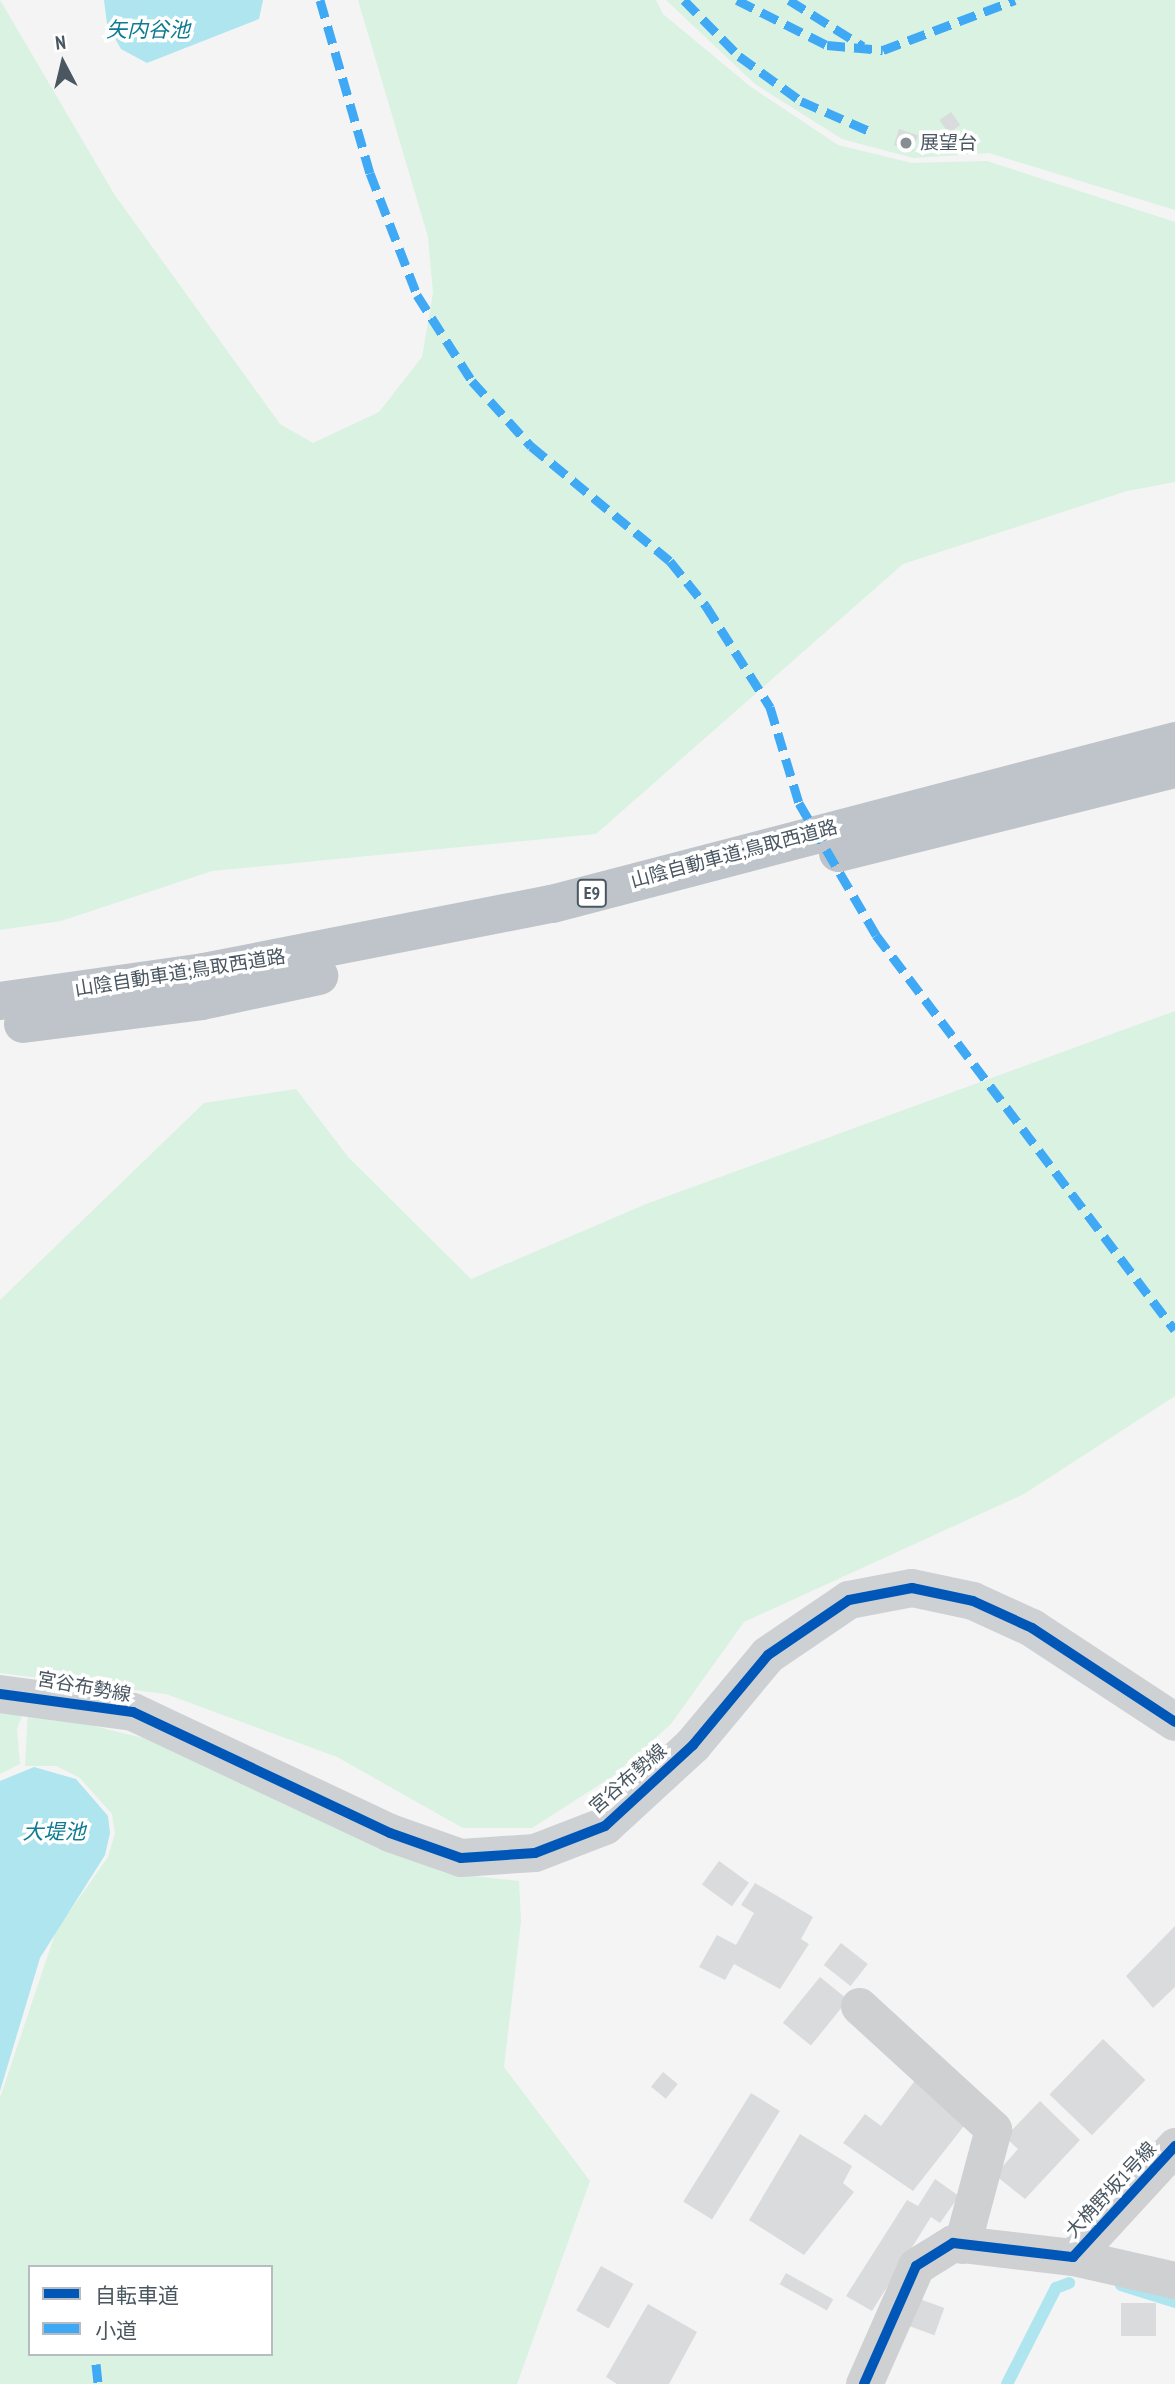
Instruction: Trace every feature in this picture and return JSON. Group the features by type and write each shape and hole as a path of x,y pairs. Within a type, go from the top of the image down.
{"highway":[{"name":"山陰自動車道;鳥取西道路","path":"0,1001 204,972 552,904 1175,741"},
{"name":"山陰自動車道;鳥取西道路","path":"0,1027 202,1001 557,926 1175,769"}],"street":[{"name":"宮谷布勢線","path":"0,1693 133,1712 390,1833 461,1858 535,1853 605,1826 694,1745 768,1655 849,1600 912,1588 973,1601 1032,1628 1175,1722"},
{"path":"859,2006 993,2129 962,2245"},
{"name":"大桷野坂1号線","path":"864,2384 916,2266 953,2243 1073,2257 1175,2147"},
{"path":"1073,2257 1175,2280"}],"green space":[{"path":"0,0 114,194 280,424 313,443 379,412 422,357 433,293 428,237 358,0 656,0 663,14 751,87 838,145 912,163 987,161 1175,222 1175,482 1127,491 903,564 596,834 212,871 61,921 0,930"},
{"path":"666,0 1175,0 1175,210 989,153 913,158 842,139 755,84"},
{"path":"1175,1011 1175,1396 1024,1494 744,1622 671,1724 613,1776 532,1828 463,1828 337,1757 166,1694 0,1673 0,1300 204,1103 296,1089 349,1158 471,1279 646,1204"},
{"path":"0,1707 25,1708 17,1729 20,1764 0,1774"},
{"path":"28,1710 151,1740 445,1873 519,1881 521,1921 504,2067 590,2181 517,2384 0,2384 0,2098 56,1931 108,1857 115,1833 112,1814 80,1778 56,1766 25,1766"}],"water":[{"name":"矢内谷池","path":"104,0 263,0 259,19 147,63 121,49 107,24"},
{"name":"大堤池","path":"34,1767 76,1779 108,1816 110,1833 105,1855 40,1958 0,2091 0,1781"}],"building":[{"path":"951,112 960,125 949,133 940,120"},
{"path":"899,129 918,135 913,151 894,145"},
{"path":"719,1861 749,1883 732,1906 702,1884"},
{"path":"755,1883 813,1917 801,1939 809,1944 780,1989 734,1964 725,1980 699,1967 717,1935 736,1945 754,1913 741,1905"},
{"path":"1175,1926 1175,1987 1153,2008 1126,1976"},
{"path":"841,1943 868,1964 851,1986 824,1965"},
{"path":"820,1977 848,2000 811,2046 783,2023"},
{"path":"1103,2039 1145,2080 1092,2135 1050,2094"},
{"path":"663,2072 678,2084 666,2099 651,2087"},
{"path":"916,2079 967,2122 913,2191 843,2143 865,2114 881,2126"},
{"path":"751,2093 780,2111 712,2220 683,2202"},
{"path":"1040,2101 1080,2140 1025,2199 995,2175 1018,2149 1005,2137"},
{"path":"800,2134 852,2166 843,2183 854,2192 804,2255 749,2220"},
{"path":"935,2179 959,2196 940,2223 931,2217 872,2311 846,2296 907,2200 918,2206"},
{"path":"601,2266 633,2284 609,2329 576,2311"},
{"path":"786,2273 833,2299 827,2311 780,2284"},
{"path":"917,2298 944,2308 934,2335 907,2325"},
{"path":"1121,2303 1156,2303 1156,2336 1121,2336"},
{"path":"648,2304 697,2332 669,2384 617,2384 606,2377"}],"waterway":[{"path":"1007,2384 1056,2288 1069,2283"},
{"path":"1121,2285 1175,2302"}],"marked path":[{"path":"320,0 370,173 417,295 472,381 531,446 670,561 706,606 770,707 799,803 876,935 1175,1330"},
{"path":"684,0 739,56 801,101 874,133"},
{"path":"737,0 827,45 883,50 1015,0"},
{"path":"789,0 863,46"},
{"path":"96,2364 98,2384"}],"cycle path":[{"path":"0,1694 133,1712 390,1833 461,1858 535,1853 605,1826 693,1745 768,1655 849,1600 912,1588 973,1601 1032,1628 1175,1722"},
{"path":"864,2384 916,2266 953,2243 1073,2257 1175,2146"}],"place":[{"name":"展望台","path":"906,143"}]}
